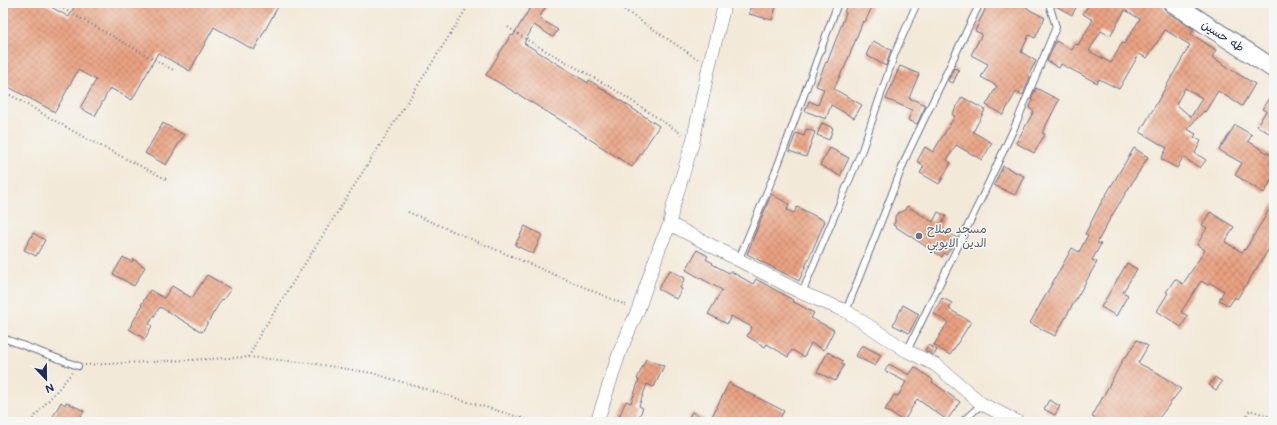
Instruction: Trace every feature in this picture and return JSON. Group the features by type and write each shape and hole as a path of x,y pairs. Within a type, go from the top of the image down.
{"main road":[{"name":"طه حسين","path":"1173,3 1274,69"},
{"name":"طه حسين","path":"1194,3 1274,55"}],"street":[{"path":"597,422 620,351 638,310 660,246 670,224 672,210 693,141 709,66 725,3"},
{"path":"670,224 738,261 802,293 846,311 907,351 936,365 982,404 1018,422"}],"lane":[{"path":"738,261 778,165 838,3"},
{"path":"802,293 862,150 895,53 917,3"},
{"path":"846,311 907,155 980,3"},
{"path":"907,351 1015,126 1056,27 1050,7 1053,3"},
{"path":"3,338 78,366"},
{"path":"962,422 982,404"}],"path":[{"path":"53,3 175,71"},
{"path":"249,357 259,336 470,3"},
{"path":"614,3 709,66"},
{"path":"508,27 526,40 612,88 693,141"},
{"path":"3,91 88,139 166,179"},
{"path":"408,212 638,310"},
{"path":"30,422 78,366 249,357 310,363 372,373 535,422"},
{"path":"1243,422 1250,410 1274,418"}],"building":[{"path":"3,3 44,3 69,17 76,3 280,3 254,50 214,27 190,71 158,53 132,100 110,88 95,116 80,108 96,80 78,70 55,112 3,84"},
{"path":"533,3 548,3 539,18 558,30 553,37 534,25 524,43 588,83 589,80 659,126 632,167 559,119 486,75 511,35 513,36"},
{"path":"751,3 777,3 772,20 749,14"},
{"path":"848,3 874,3 865,22 863,21 844,69 834,89 862,105 854,118 831,105 826,119 805,111 809,101 818,105 824,89 816,86 826,62 827,63 846,13 844,12"},
{"path":"988,3 1021,3 1045,18 1035,38 1029,35 1021,52 1036,61 1028,76 1030,77 1023,95 1016,92 1003,115 986,105 997,86 981,77 988,64 971,55 982,34 975,31"},
{"path":"1057,3 1071,3 1077,6 1072,15 1056,6"},
{"path":"1090,3 1163,3 1167,12 1194,29 1191,34 1216,50 1212,57 1255,84 1242,106 1218,91 1205,112 1204,111 1187,129 1196,134 1194,137 1201,141 1195,153 1206,160 1200,168 1183,157 1177,168 1161,159 1167,148 1140,132 1190,45 1165,30 1147,58 1139,54 1119,89 1099,79 1097,83 1061,64 1059,68 1047,61 1056,41 1072,50 1075,44 1078,45 1093,20 1083,14","holes":["1125,10 1140,19 1124,44 1122,43 1111,63 1089,51 1101,31 1110,36","1185,88 1202,98 1191,117 1176,104"]},
{"path":"873,41 891,50 886,66 866,55"},
{"path":"900,66 919,74 909,98 926,105 917,124 908,120 912,110 886,99"},
{"path":"954,68 959,70 953,83 948,81"},
{"path":"1036,88 1059,100 1042,133 1045,134 1034,153 1016,143 1034,111 1029,108"},
{"path":"1274,90 1274,136 1257,126 1266,111 1262,109"},
{"path":"962,97 985,110 973,132 992,143 982,160 956,145 947,160 951,163 939,184 920,173 924,166 917,161 925,147 933,152 955,116 952,115"},
{"path":"163,123 184,135 166,165 145,153"},
{"path":"822,123 833,128 829,140 817,135"},
{"path":"1235,125 1252,135 1248,141 1274,157 1274,176 1264,193 1235,175 1242,163 1219,150"},
{"path":"806,129 815,132 806,157 789,151 796,133 804,136"},
{"path":"830,148 849,158 840,176 820,165"},
{"path":"1134,148 1148,157 1111,217 1097,243 1101,244 1092,260 1097,262 1055,336 1030,323 1072,248 1079,252 1088,235 1085,234 1101,203"},
{"path":"1003,166 1024,176 1015,195 994,185"},
{"path":"771,194 789,204 787,210 794,213 797,207 825,221 799,281 747,254"},
{"path":"1274,202 1274,241 1237,299 1235,297 1229,306 1219,300 1224,291 1210,283 1208,285 1201,281 1181,312 1188,316 1181,327 1157,311 1168,293 1166,292 1175,279 1183,284 1205,250 1197,245 1207,228 1202,225 1210,212 1234,227 1225,242 1242,252 1244,249 1245,250"},
{"path":"907,206 933,222 938,212 946,216 940,227 957,238 946,255 944,253 942,257 893,225 895,222 895,216 904,211"},
{"path":"525,226 542,235 533,254 515,245"},
{"path":"33,233 45,240 36,256 24,250"},
{"path":"697,250 708,256 706,259 713,263 712,264 729,273 730,271 753,284 756,279 814,313 811,318 834,330 824,350 811,343 804,357 792,350 788,357 767,344 765,347 747,336 752,327 731,316 727,324 708,314 722,290 686,270"},
{"path":"123,257 132,262 133,259 145,267 134,286 113,274"},
{"path":"1127,263 1137,269 1123,292 1128,295 1116,316 1101,307"},
{"path":"670,270 685,278 680,288 682,289 676,299 658,289"},
{"path":"207,275 231,289 223,300 222,299 202,332 160,307 149,324 152,326 145,339 129,329 150,290 164,298 172,286 192,298"},
{"path":"942,298 952,303 949,309 971,322 950,355 934,345 948,322 934,314"},
{"path":"903,305 919,314 909,333 893,325"},
{"path":"1137,340 1148,346 1138,363 1158,373 1181,389 1156,422 1102,422 1092,417 1125,356 1126,357"},
{"path":"862,345 881,355 875,366 856,356"},
{"path":"928,345 937,350 934,355 925,351"},
{"path":"828,352 843,361 841,364 844,365 835,381 817,372"},
{"path":"646,359 664,366 654,387 647,384 639,406 643,408 637,422 624,422 618,419 626,401 631,403 639,380 637,379"},
{"path":"889,364 909,375 915,367 933,380 932,382 960,402 947,420 917,399 904,421 885,410 894,395 898,396 906,382 885,371"},
{"path":"1215,377 1222,382 1216,390 1209,385"},
{"path":"729,383 784,411 778,422 709,422"},
{"path":"1049,400 1060,406 1055,415 1044,409"},
{"path":"61,402 65,405 66,402 84,411 78,422 50,422"},
{"path":"692,412 709,422 686,422"}],"place":[{"name":"مسجد صلاح الدين الايوبي","path":"919,236"}]}
